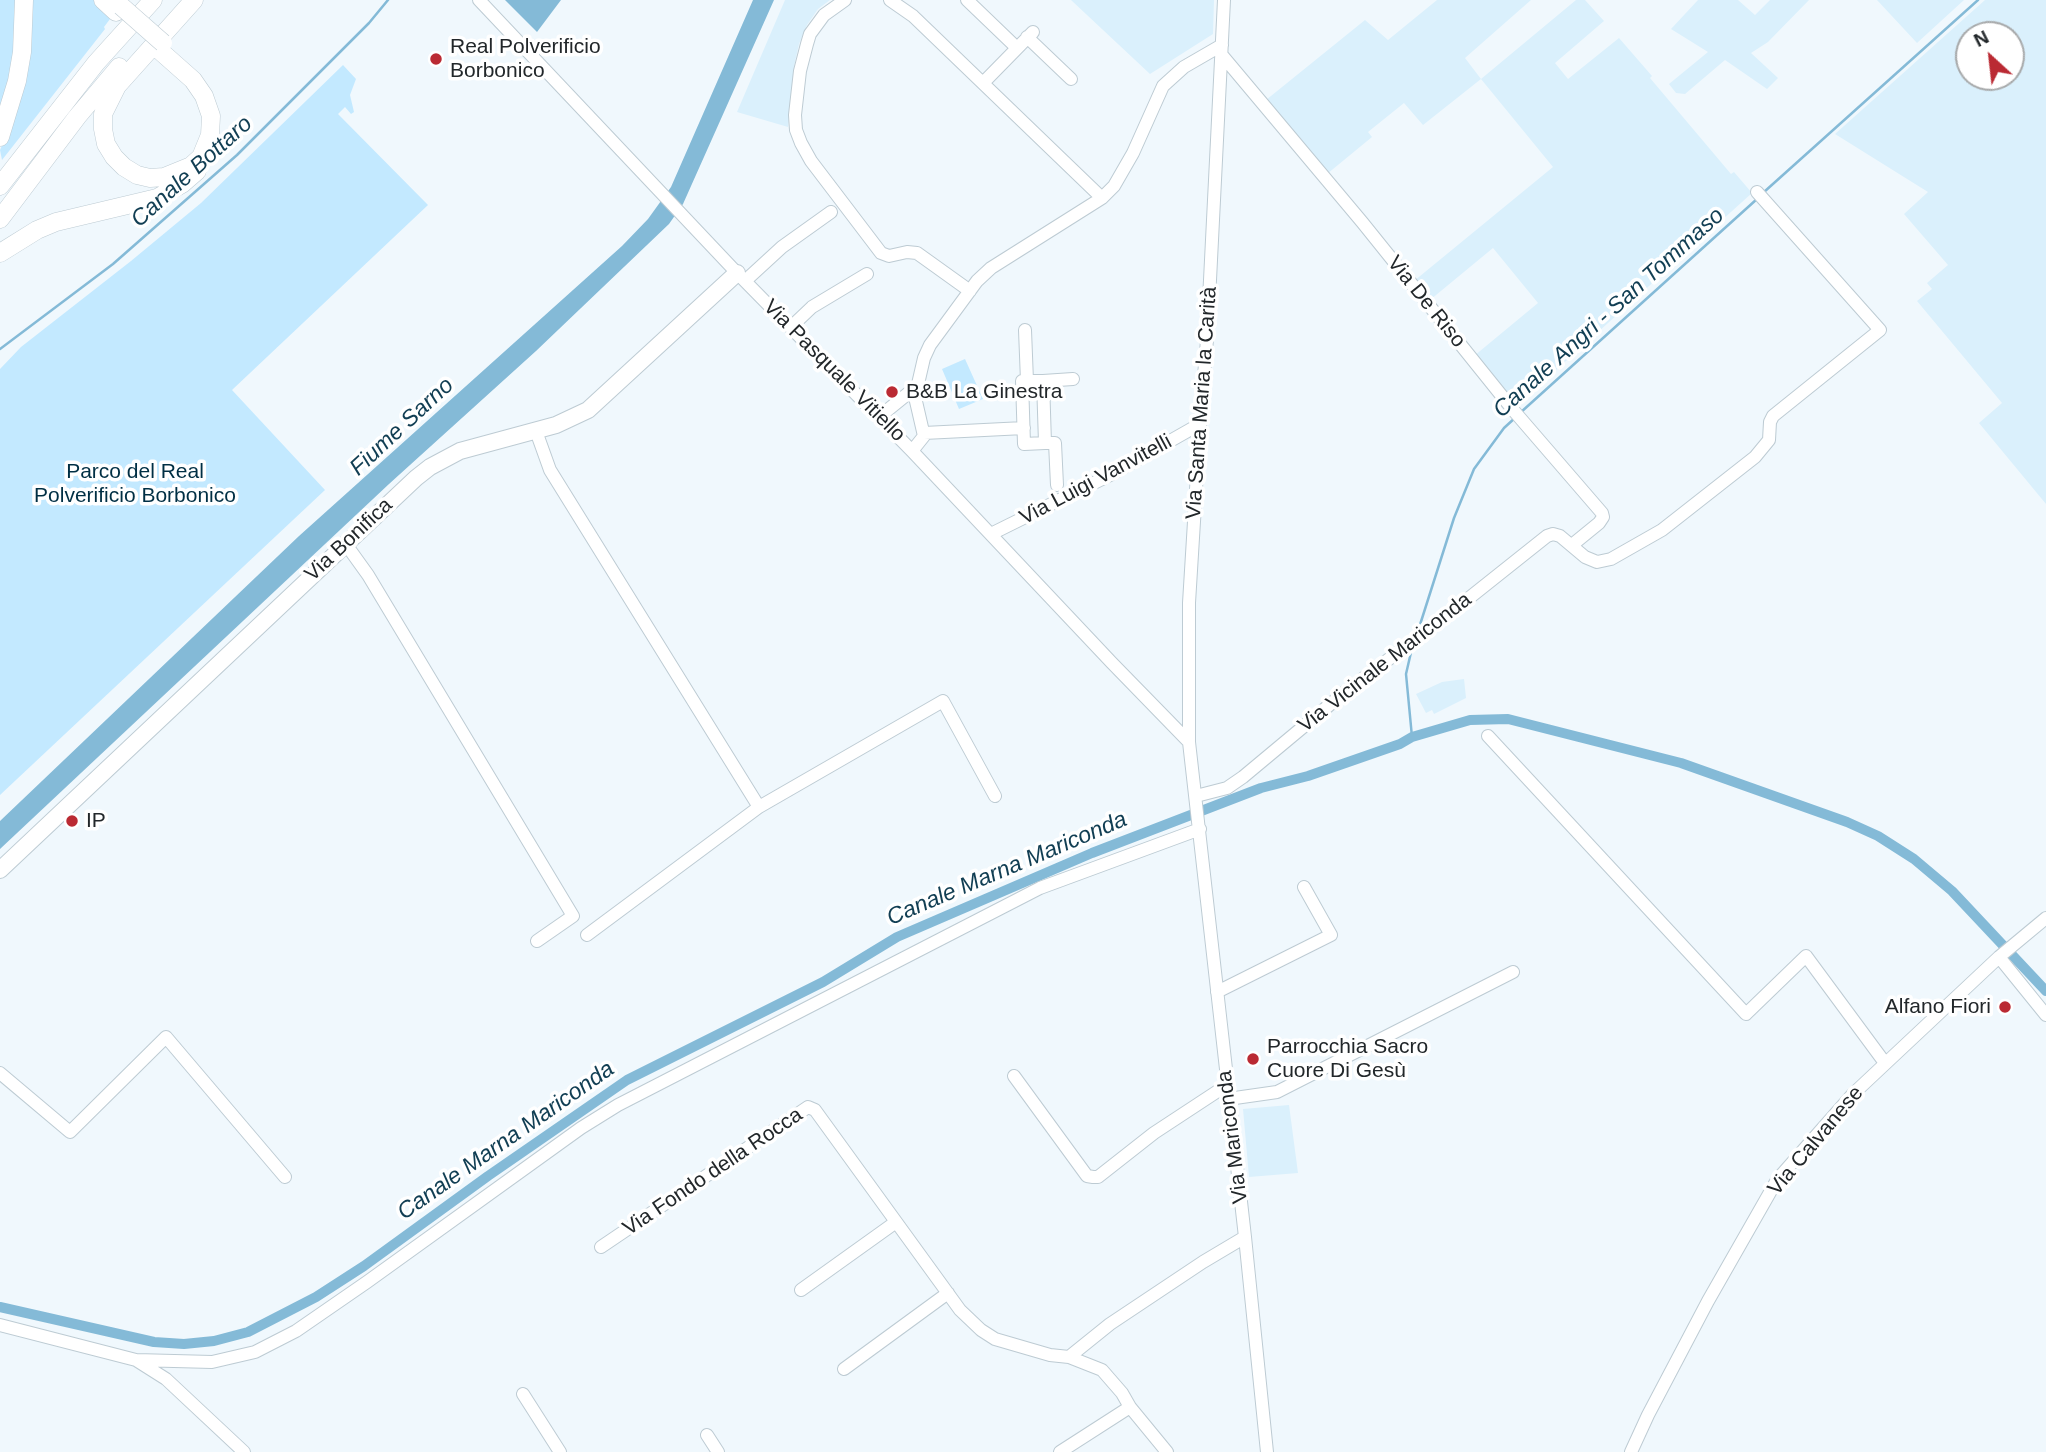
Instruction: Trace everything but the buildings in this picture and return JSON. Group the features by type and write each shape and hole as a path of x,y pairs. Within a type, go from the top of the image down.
{"highway":[{"path":"0,137 17,81 24,0"},
{"path":"0,186 96,63 153,0"},
{"path":"0,219 106,82 181,0"},
{"path":"161,46 204,96 211,116 210,135 201,157 191,166 178,173 149,178 131,171 114,157 106,144 103,114 117,86 194,0"},
{"path":"0,253 37,230 56,222 157,198 182,184 207,160 215,145 219,129 216,106 197,74 114,4"}],"main road":[{"name":"Via Bonifica","path":"0,870 430,467 481,443 556,425 588,410 741,277"}],"street":[{"name":"Via Pasquale Vitiello","path":"479,0 741,277 912,450 1189,742"},
{"path":"845,0 824,15 810,34 800,71 795,115 796,130 801,143 811,161 881,253 889,256 917,253 970,291"},
{"path":"890,0 913,16 1102,198"},
{"path":"967,0 1017,48"},
{"name":"Via Santa Maria la Carità","path":"1199,825 1189,742 1188,617 1207,340 1224,0"},
{"path":"983,83 1030,35 1071,79"},
{"path":"912,450 922,441 924,433 918,413 916,387 930,345 982,275 1102,198 1114,186 1133,153 1163,86 1184,67 1221,50"},
{"name":"Via De Riso","path":"1221,50 1518,415 1602,513 1603,517 1599,523 1572,545"},
{"path":"1572,545 1591,561 1602,562 1677,520 1764,448 1769,440 1773,416 1880,330 1760,196"},
{"path":"741,277 831,212"},
{"path":"791,327 812,307 867,274"},
{"path":"1025,330 1027,381"},
{"path":"1057,485 1055,443 1024,444 1022,381 1073,379"},
{"path":"1043,381 1045,443"},
{"path":"879,417 916,387"},
{"path":"892,407 907,405 918,413"},
{"name":"Via Luigi Vanvitelli","path":"991,534 1112,474 1200,424"},
{"path":"924,433 1024,428"},
{"path":"536,431 550,470 759,807"},
{"name":"Via Vicinale Mariconda","path":"1196,801 1227,788 1243,777 1345,692 1547,536 1560,536 1572,545"},
{"path":"345,544 368,575 573,916 537,941"},
{"path":"587,935 759,807 943,701 995,796"},
{"path":"1488,736 1746,1014 1806,956 1885,1063"},
{"path":"0,1325 136,1360 212,1362 255,1352 296,1331 581,1128 618,1105 1040,888 1199,825"},
{"name":"Via Mariconda","path":"1199,825 1267,1452"},
{"path":"1217,992 1331,935 1304,887"},
{"name":"Via Calvanese","path":"1631,1452 1708,1301 1777,1180 1853,1094 2000,955 2046,918"},
{"path":"2000,955 2046,1015"},
{"path":"1228,1099 1277,1092 1513,972"},
{"path":"0,1073 70,1132 166,1037 285,1177"},
{"path":"1014,1076 1087,1176 1093,1177 1098,1177 1154,1133 1227,1085"},
{"name":"Via Fondo della Rocca","path":"601,1247 808,1107 815,1110 960,1310 995,1339 1050,1355 1069,1357 1102,1370 1167,1452"},
{"path":"801,1290 897,1222"},
{"path":"1069,1357 1110,1324 1245,1237"},
{"path":"845,1369 948,1293"},
{"path":"136,1360 166,1379 244,1452"},
{"path":"523,1394 560,1452"},
{"path":"1060,1452 1130,1407"},
{"path":"707,1435 718,1452"}],"shaded area":[{"path":"505,0 561,0 537,32"},
{"name":"Fiume Sarno","path":"753,0 774,0 683,204 669,224 0,849 0,821 299,536 622,246 648,219 671,187"},
{"path":"785,0 830,0 818,9 799,44 788,127 737,112"},
{"path":"1071,0 1214,0 1213,34 1150,74"},
{"path":"1437,0 1531,0 1465,58 1481,79 1423,125 1404,103 1368,132 1372,137 1327,174 1266,100 1365,20 1388,40"},
{"path":"1576,0 1585,0 1604,21 1555,63 1568,79 1619,38 1731,174 1734,172 1752,193 1515,407 1474,356 1538,303 1493,248 1430,300 1414,281 1553,167 1481,79"},
{"path":"1698,0 1738,0 1755,15 1770,0 1809,0 1768,42 1751,53 1778,78 1767,89 1725,60 1685,94 1676,93 1669,84 1708,52 1671,29"},
{"path":"1877,0 1964,0 1917,43"},
{"path":"1985,0 2046,0 2046,504 1979,423 2002,403 1917,301 1932,289 1927,283 1948,265 1904,214 1928,192 1835,134 1955,27 1955,91 2025,91 2025,21 1961,21"},
{"path":"1464,679 1466,698 1434,714 1432,710 1426,713 1416,694 1442,682"},
{"path":"1289,1105 1298,1173 1249,1177 1243,1109"}],"green space":[{"path":"0,0 19,0 13,68 0,120"},
{"path":"29,0 98,0 113,15 105,29 2,160 0,150 9,130"},
{"name":"Parco del Real Polverificio Borbonico","path":"343,65 356,79 350,95 354,112 351,114 345,107 338,114 428,205 232,390 325,490 0,795 0,369 21,347 201,203"},
{"path":"965,359 983,399 959,409 942,369"}],"waterway":[{"name":"Canale Bottaro","path":"0,349 113,264 237,155 369,23 388,0"},
{"name":"Canale Angri - San Tommaso","path":"1764,192 1978,0"},
{"name":"Canale Angri - San Tommaso","path":"1520,413 1757,199"},
{"name":"Canale Angri - San Tommaso","path":"1418,631 1454,518 1474,469 1504,428 1516,417"},
{"name":"Canale Angri - San Tommaso","path":"1412,648 1406,674 1412,737"},
{"name":"Canale Marna Mariconda","path":"0,1307 154,1342 184,1344 214,1341 248,1332 316,1297 364,1266 627,1080 823,982 897,937 1092,853 1261,788 1308,776 1400,744 1412,737 1470,720 1508,719 1681,763 1847,822 1878,836 1914,859 1952,891 2046,991"}],"place":[{"name":"Real Polverificio Borbonico","path":"436,59"},
{"name":"B&B La Ginestra","path":"892,392"},
{"name":"IP","path":"72,821"},
{"name":"Alfano Fiori","path":"2005,1007"},
{"name":"Parrocchia Sacro Cuore Di Gesù","path":"1253,1059"}]}
